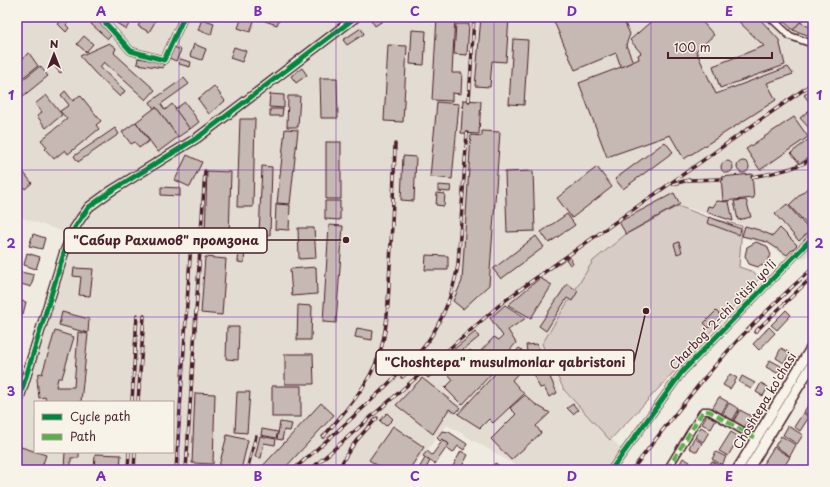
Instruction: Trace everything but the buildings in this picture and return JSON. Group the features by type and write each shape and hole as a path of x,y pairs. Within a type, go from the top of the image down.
{"main road":[{"name":"Choshtepa ko'chasi","path":"737,470 813,345"},
{"name":"Choshtepa ko'chasi","path":"748,470 813,363"}],"street":[{"path":"100,17 130,51 164,60 184,17"},
{"path":"17,406 64,253 74,230 85,212 111,191 197,138 356,17"},
{"path":"770,17 790,36 813,44"},
{"name":"Charbog' 2-chi o'tish yo'li","path":"611,470 682,372 813,237"},
{"path":"667,470 703,411 709,411 756,439"}],"shaded area":[{"path":"17,17 813,17 813,250 805,258 787,259 768,244 741,237 744,225 678,205 625,235 542,343 562,390 621,448 605,470 524,470 447,425 411,470 17,470 17,435 31,377 76,236 17,216"},
{"path":"678,206 707,217 742,226 739,267 754,272 759,279 610,440 564,390 542,344 593,261 625,235"}],"railway":[{"path":"469,101 474,17"},
{"path":"310,470 503,302 813,83"},
{"path":"293,470 377,395 418,354 432,335 442,316 450,296 458,265 467,133"},
{"path":"323,437 347,408 369,377 375,366 385,333 395,144"},
{"path":"752,177 789,169 810,160"},
{"path":"186,470 205,171"},
{"path":"673,184 689,180 722,179"},
{"path":"176,470 191,243"},
{"path":"632,470 710,371 765,312 813,268"},
{"path":"755,332 813,276"},
{"path":"132,401 137,315"},
{"path":"138,401 144,316"},
{"path":"402,377 419,363"},
{"path":"339,470 346,455 360,436 377,418"},
{"path":"247,470 256,436"},
{"path":"128,470 129,453"},
{"path":"134,470 135,453"}],"marked path":[{"path":"667,470 703,411 709,411 757,439"}],"cycle path":[{"path":"100,17 131,51 164,60 184,17"},
{"path":"17,406 64,253 74,229 89,207 111,191 197,138 356,17"},
{"path":"611,470 682,372 813,237"}],"place":[{"name":"\"Сабир Рахимов\" промзона","path":"346,240"},
{"name":"\"Choshtepa\" musulmonlar qabristoni","path":"646,311"}]}
